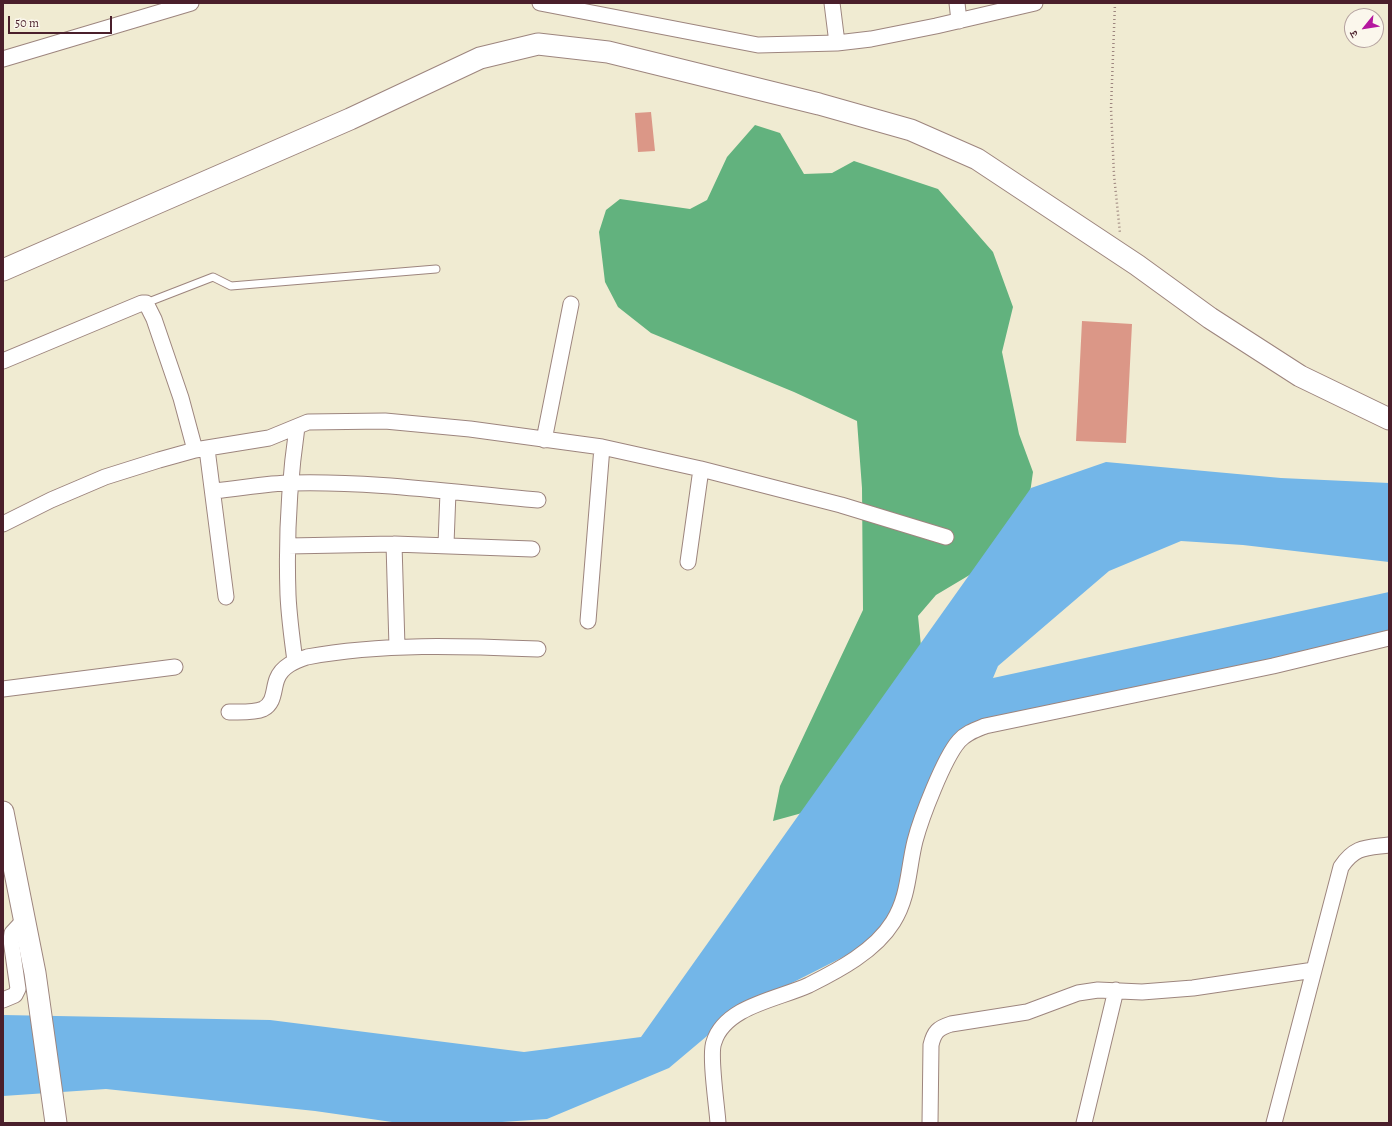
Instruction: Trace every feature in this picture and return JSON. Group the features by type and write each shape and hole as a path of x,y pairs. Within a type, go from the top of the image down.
{"street":[{"path":"3,58 191,3"},
{"path":"540,3 758,45 837,43 901,34 1035,3"},
{"path":"832,3 837,43"},
{"path":"957,3 960,21"},
{"path":"3,270 350,119 480,58 538,44 608,52 819,104 911,130 977,160 1122,255 1210,318 1300,376 1389,419"},
{"path":"3,361 146,303 154,319 181,398 201,450 213,491 226,597"},
{"path":"544,440 571,304"},
{"path":"3,524 51,500 105,477 159,460 201,450 269,438 308,422 385,421 470,429 602,447 701,469 841,505 946,537"},
{"path":"295,662 288,596 288,546 290,483 297,427"},
{"path":"588,621 602,447"},
{"path":"688,562 701,469"},
{"path":"213,491 290,483 345,483 538,500"},
{"path":"446,544 448,492"},
{"path":"394,544 398,647"},
{"path":"288,546 446,544 532,549"},
{"path":"718,1123 713,1043 720,1027 734,1016 763,1002 808,985 846,964 875,943 888,928 905,899 915,841 929,800 950,753 959,741 971,732 985,726 1273,666 1389,638"},
{"path":"229,712 257,711 264,708 271,702 277,679 283,670 295,662 322,654 398,647 454,646 538,649"},
{"path":"3,689 174,667"},
{"path":"3,812 25,919 55,1117"},
{"path":"1274,1123 1341,867 1348,856 1360,849 1389,845"},
{"path":"3,1000 15,995 18,989 11,940 12,933 25,919"},
{"path":"930,1123 931,1045 933,1034 940,1028 951,1024 1027,1012 1078,993 1098,990 1142,992 1193,988 1314,970"},
{"path":"1084,1123 1116,990"}],"lane":[{"path":"146,303 213,278 231,286 436,269"}],"path":[{"path":"1115,3 1111,108 1114,175 1122,255"}],"green space":[{"path":"755,125 780,133 804,174 832,173 854,161 938,189 993,252 1013,307 1002,352 1019,434 1033,472 1027,514 988,564 936,595 918,616 923,666 813,810 773,821 780,786 863,610 862,488 857,421 794,392 651,333 618,307 605,282 599,232 606,210 620,199 690,209 707,200 727,157"}],"water":[{"path":"1106,462 1281,478 1389,483 1389,562 1243,545 1181,541 1109,571 998,666 993,678 1389,592 1389,638 968,726 921,825 901,915 853,952 774,992 726,1020 669,1068 547,1119 487,1123 399,1123 315,1111 106,1089 3,1096 3,1015 270,1020 524,1052 641,1037 1031,488"}],"building":[{"path":"651,112 655,151 638,152 635,113"},
{"path":"1082,321 1132,324 1126,443 1076,441"}]}
